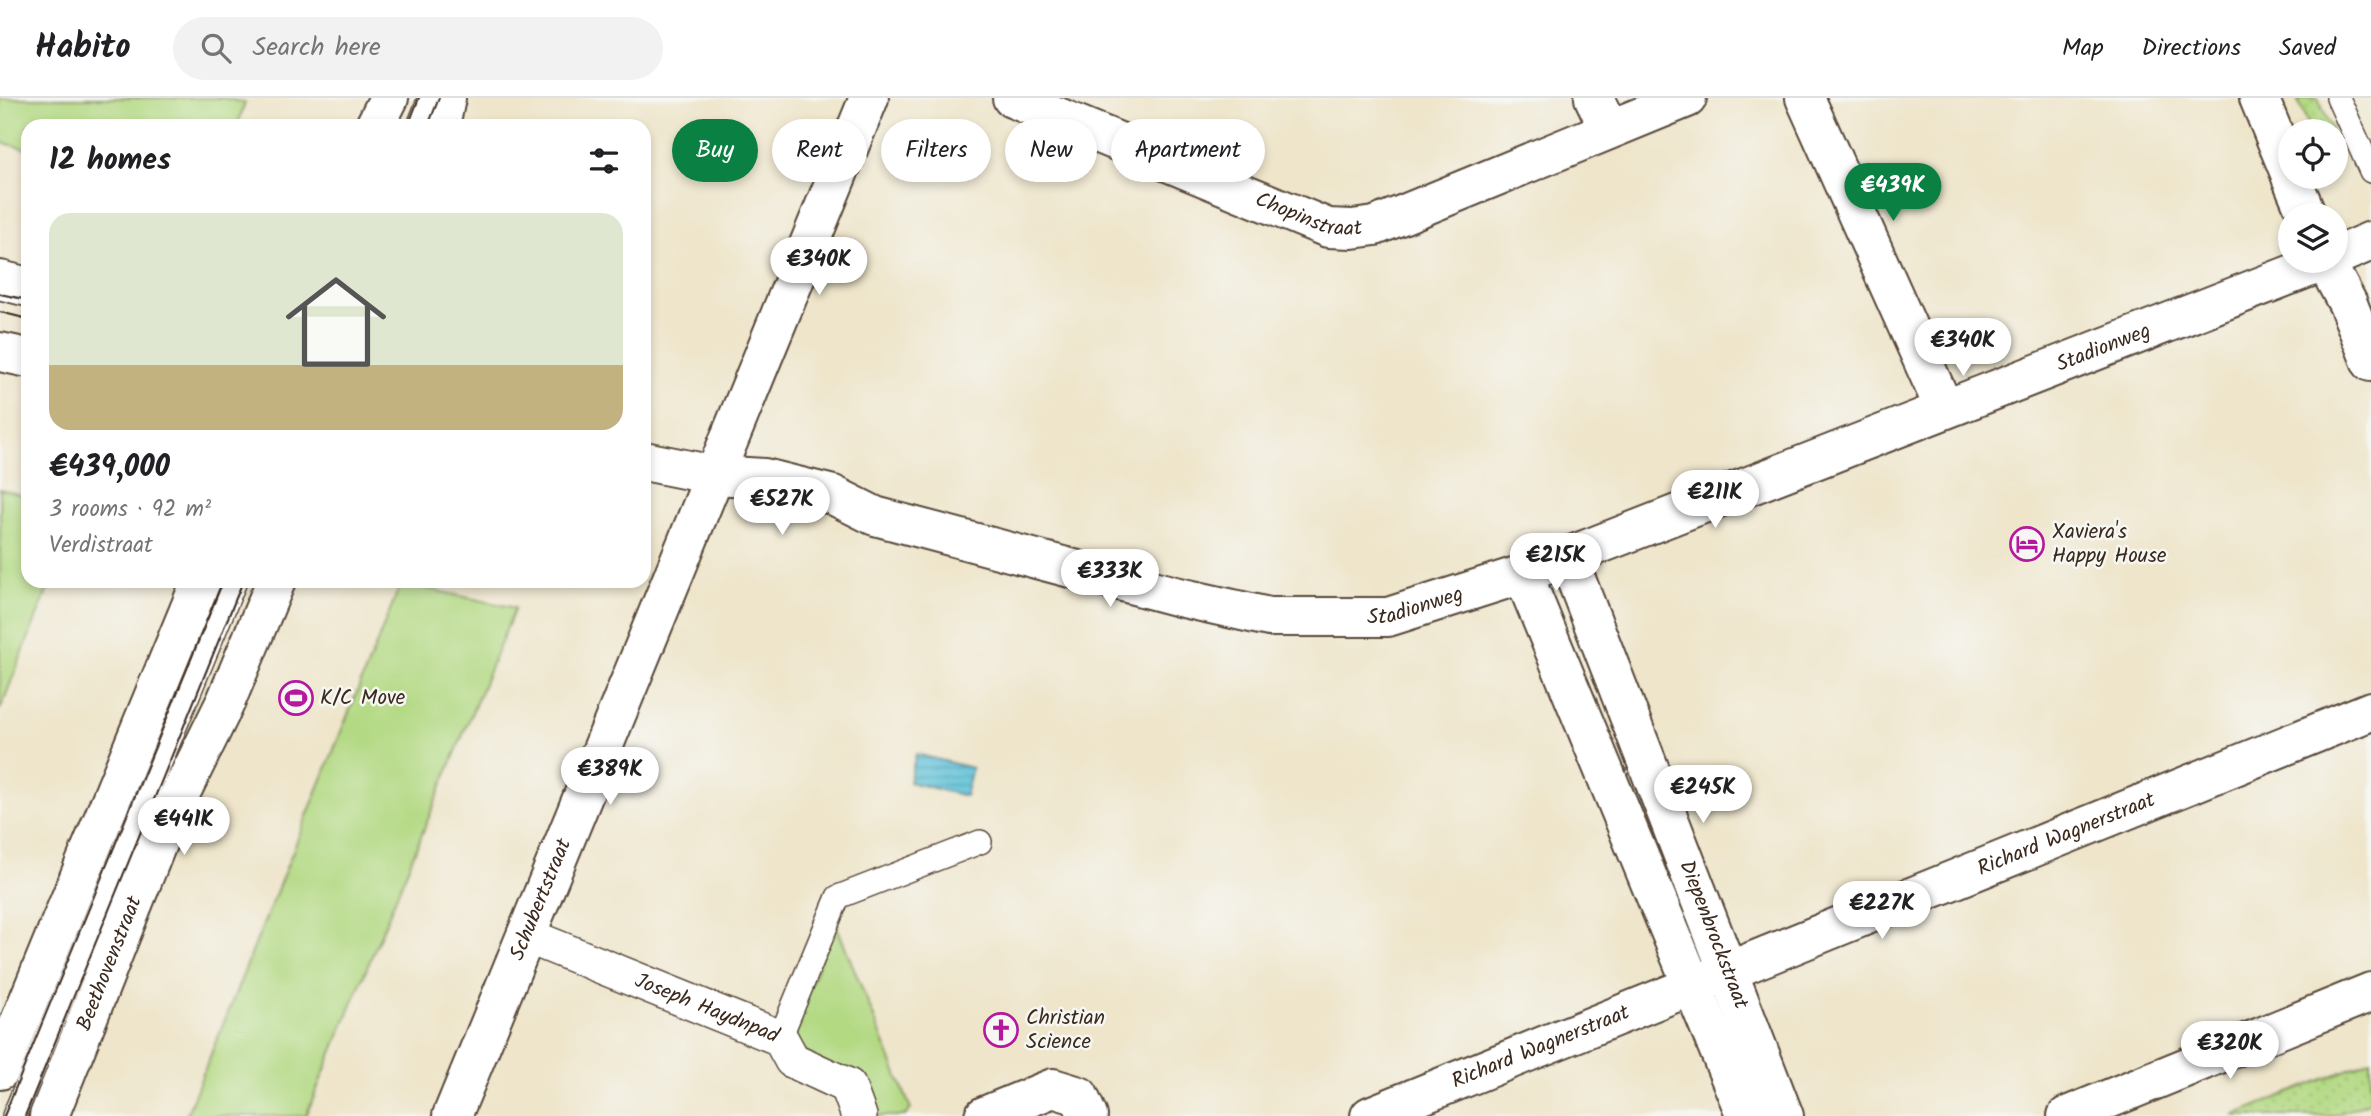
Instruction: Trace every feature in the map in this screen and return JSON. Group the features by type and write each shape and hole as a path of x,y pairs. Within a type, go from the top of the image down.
{"main road":[{"path":"378,119 389,98"},
{"path":"442,119 446,98"},
{"name":"Schubertstraat","path":"452,1116 869,98"},
{"name":"Chopinstraat","path":"1012,98 1328,228 1352,229 1375,226 1602,114 1686,98"},
{"path":"1805,98 1944,408"},
{"path":"2259,98 2278,144"},
{"path":"2348,251 2371,241"},
{"name":"Stadionweg","path":"651,462 714,475 759,503 816,513 876,516 1179,597 1269,617 1388,617 1523,574 2294,273"},
{"path":"2331,273 2348,304 2371,362"},
{"path":"0,280 21,285"},
{"path":"0,352 21,356"},
{"name":"Diepenbrockstraat","path":"1567,556 1784,1116"},
{"name":"Diepenbrockstraat","path":"1523,574 1746,1116"},
{"path":"0,1070 198,588"},
{"name":"Beethovenstraat","path":"49,1116 162,831 226,701 273,588"},
{"name":"Richard Wagnerstraat","path":"1370,1116 2371,711"},
{"path":"2067,1116 2371,992"},
{"path":"984,1116 1053,1088 1079,1096 1088,1116"}],"street":[{"name":"Joseph Haydnpad","path":"525,935 780,1038 792,1060 848,1086 859,1116"}],"lane":[{"path":"422,119 430,98"},
{"path":"2338,98 2371,171"},
{"name":"Beethovenstraat","path":"14,1116 232,588"},
{"path":"780,1038 838,897 980,842"}],"green space":[{"path":"0,98 224,98 245,103 239,119 21,119 21,147 0,142"},
{"path":"2297,98 2318,98 2327,119 2306,119"},
{"path":"0,489 21,495 21,588 48,588 0,710"},
{"path":"399,588 424,588 515,608 306,1116 186,1116"},
{"path":"835,922 911,1109 905,1116 874,1116 799,1046 793,1029"},
{"path":"2371,1060 2371,1101 2333,1116 2232,1116"}],"water":[{"path":"916,754 972,768 965,796 909,782"}],"tram line":[{"path":"411,119 419,98"},
{"path":"431,119 439,98"},
{"path":"0,294 21,298"},
{"path":"0,312 21,317"},
{"path":"4,1116 220,588"},
{"path":"25,1116 240,588"}],"place":[{"name":"Xaviera's Happy House","path":"2027,544"},
{"name":"K/C Move","path":"296,698"},
{"name":"Christian Science","path":"1001,1030"}]}
